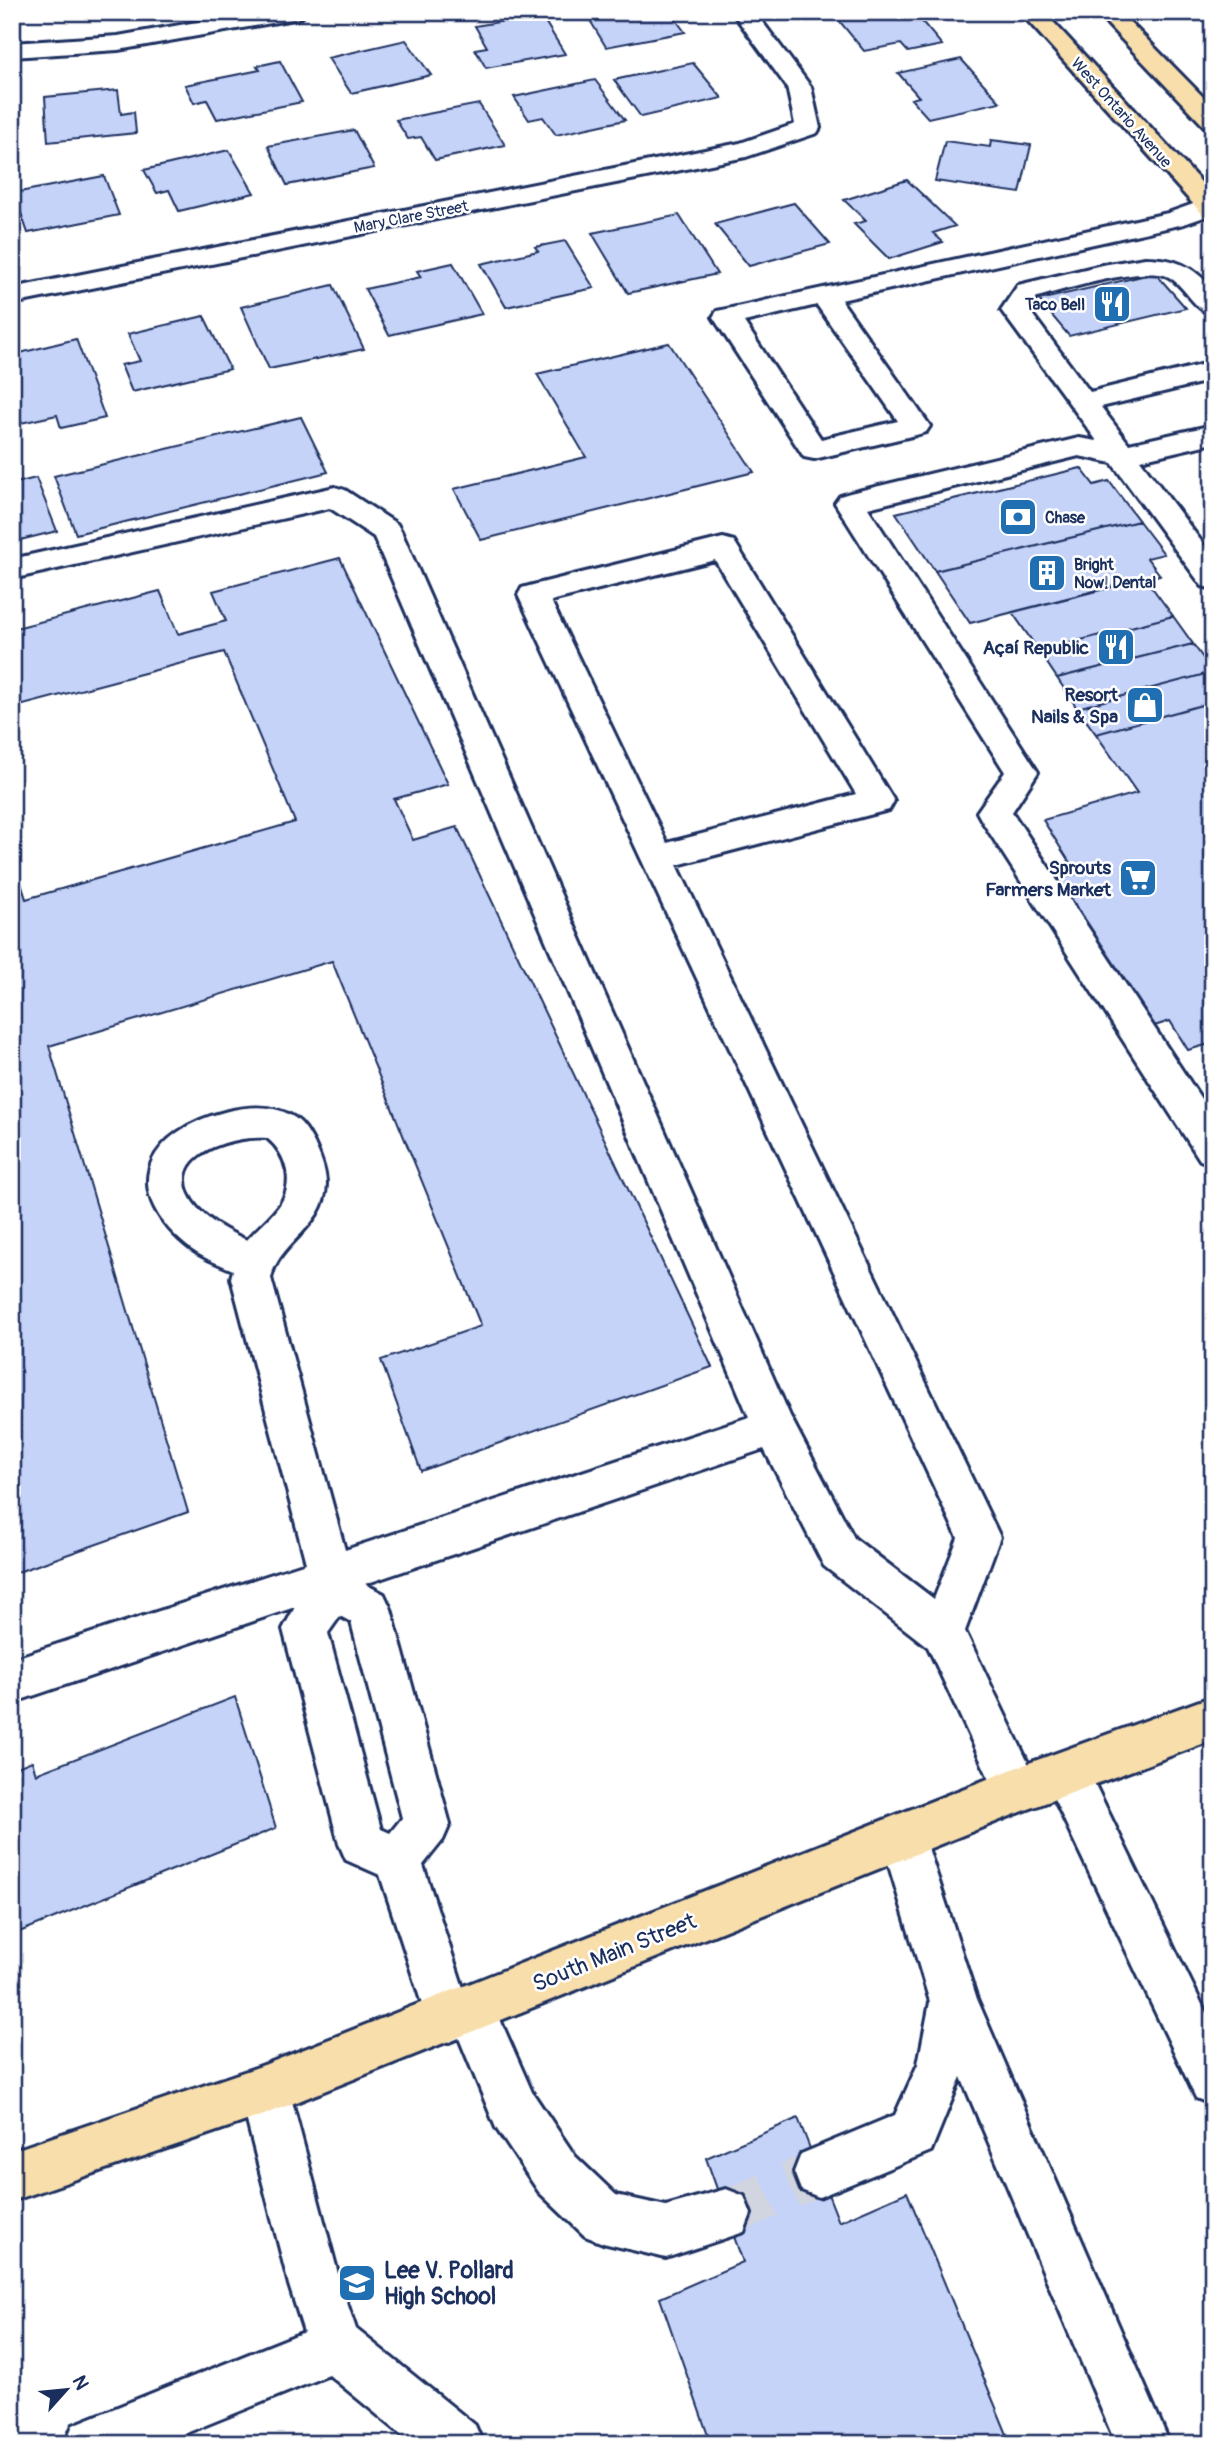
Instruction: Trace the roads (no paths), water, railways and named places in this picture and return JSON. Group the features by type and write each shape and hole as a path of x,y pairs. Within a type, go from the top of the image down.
{"main road":[{"name":"West Ontario Avenue","path":"1031,12 1211,208"},
{"path":"1107,12 1213,121"},
{"name":"South Main Street","path":"12,2176 264,2090 1018,1790 1213,1718"}],"street":[{"path":"12,50 118,43 294,12"},
{"name":"Mary Clare Street","path":"12,296 746,149 808,128 799,87 743,12"},
{"path":"824,296 916,426 814,450 727,317 1175,219 1211,208"},
{"path":"1213,307 1189,279 1173,268 1147,264 1027,291 1015,310 1213,579"},
{"path":"1081,403 1213,371"},
{"path":"1213,434 1121,455 1079,447 850,503 1023,772 994,812 1202,1108 1213,1149"},
{"path":"12,569 335,497 386,531 774,1427 839,1552 943,1632 1018,1790"},
{"path":"657,858 877,801 723,548 533,595 657,858 979,1537 943,1632"},
{"path":"255,1262 251,1278 255,1296 332,1583 369,1609 427,1824 398,1859"},
{"path":"12,1681 332,1583 774,1427"},
{"path":"332,1583 305,1629 362,1844 398,1859 460,2014 514,2110 557,2174 603,2218 666,2232 726,2214"},
{"path":"1066,1774 1213,2081"},
{"path":"903,1836 954,2002 1143,2444"},
{"path":"819,2172 913,2133 942,2065 954,2002"},
{"path":"264,2090 315,2285 335,2346 456,2444"},
{"path":"92,2444 335,2346"}],"tunnel":[{"path":"726,2214 819,2172"}],"place":[{"name":"Taco Bell","path":"1112,304"},
{"name":"Chase","path":"1018,517"},
{"name":"Bright Now! Dental","path":"1047,573"},
{"name":"Açaí Republic","path":"1116,647"},
{"name":"Resort Nails & Spa","path":"1145,705"},
{"name":"Sprouts Farmers Market","path":"1138,878"},
{"name":"Lee V. Pollard High School","path":"357,2283"}]}
